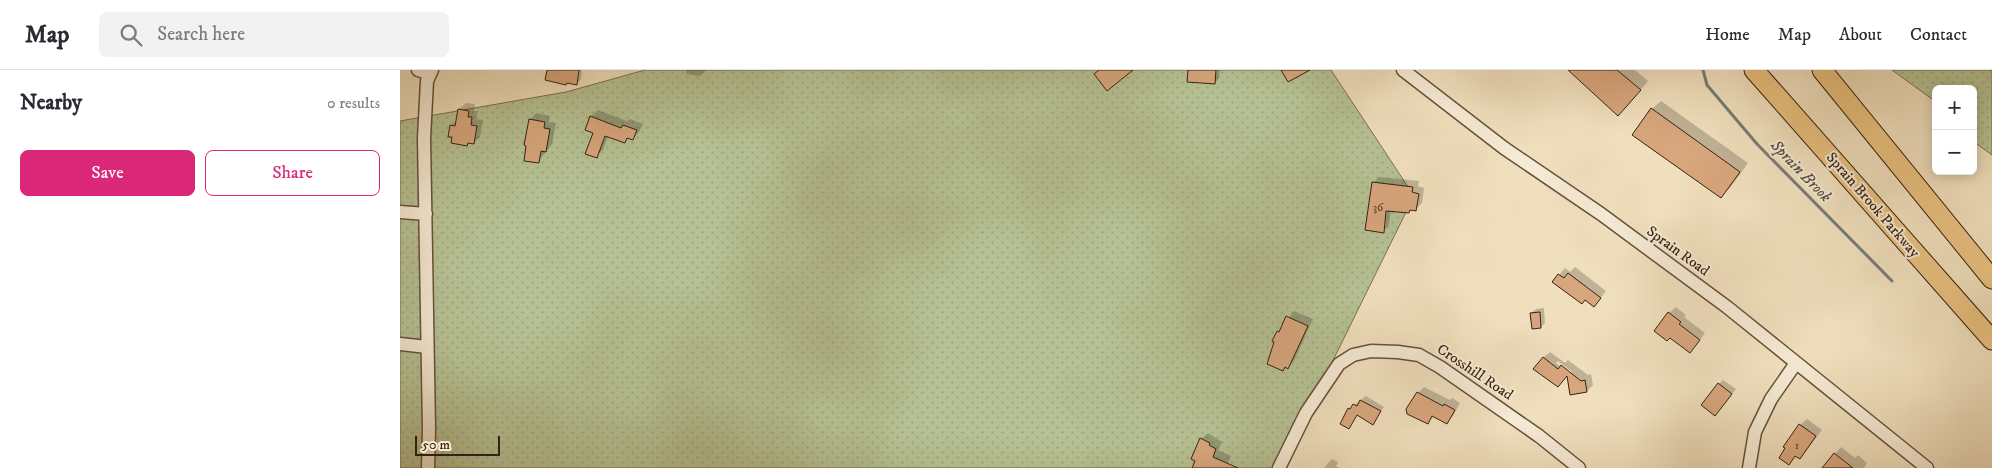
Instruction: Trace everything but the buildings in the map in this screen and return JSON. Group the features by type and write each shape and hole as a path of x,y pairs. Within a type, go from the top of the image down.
{"highway":[{"name":"Sprain Brook Parkway","path":"1754,70 1992,340"},
{"path":"1822,70 1992,279"}],"street":[{"path":"418,70 431,72 427,81 425,106 428,468"},
{"name":"Sprain Road","path":"1403,70 1504,148 1601,214 1727,307 1927,468"},
{"path":"400,212 426,214"},
{"path":"400,344 427,347"},
{"name":"Crosshill Road","path":"1279,468 1306,413 1338,364 1353,355 1371,351 1419,355 1440,366 1539,436 1579,468"},
{"path":"1748,468 1755,432 1771,399 1796,363"}],"green space":[{"path":"645,70 1331,70 1414,196 1280,468 400,468 400,121 566,92"},
{"path":"1892,70 1992,70 1992,155 1977,144 1977,85 1932,85 1932,99"}],"waterway":[{"name":"Sprain Brook","path":"1703,70 1707,85 1757,144 1892,281"}]}
